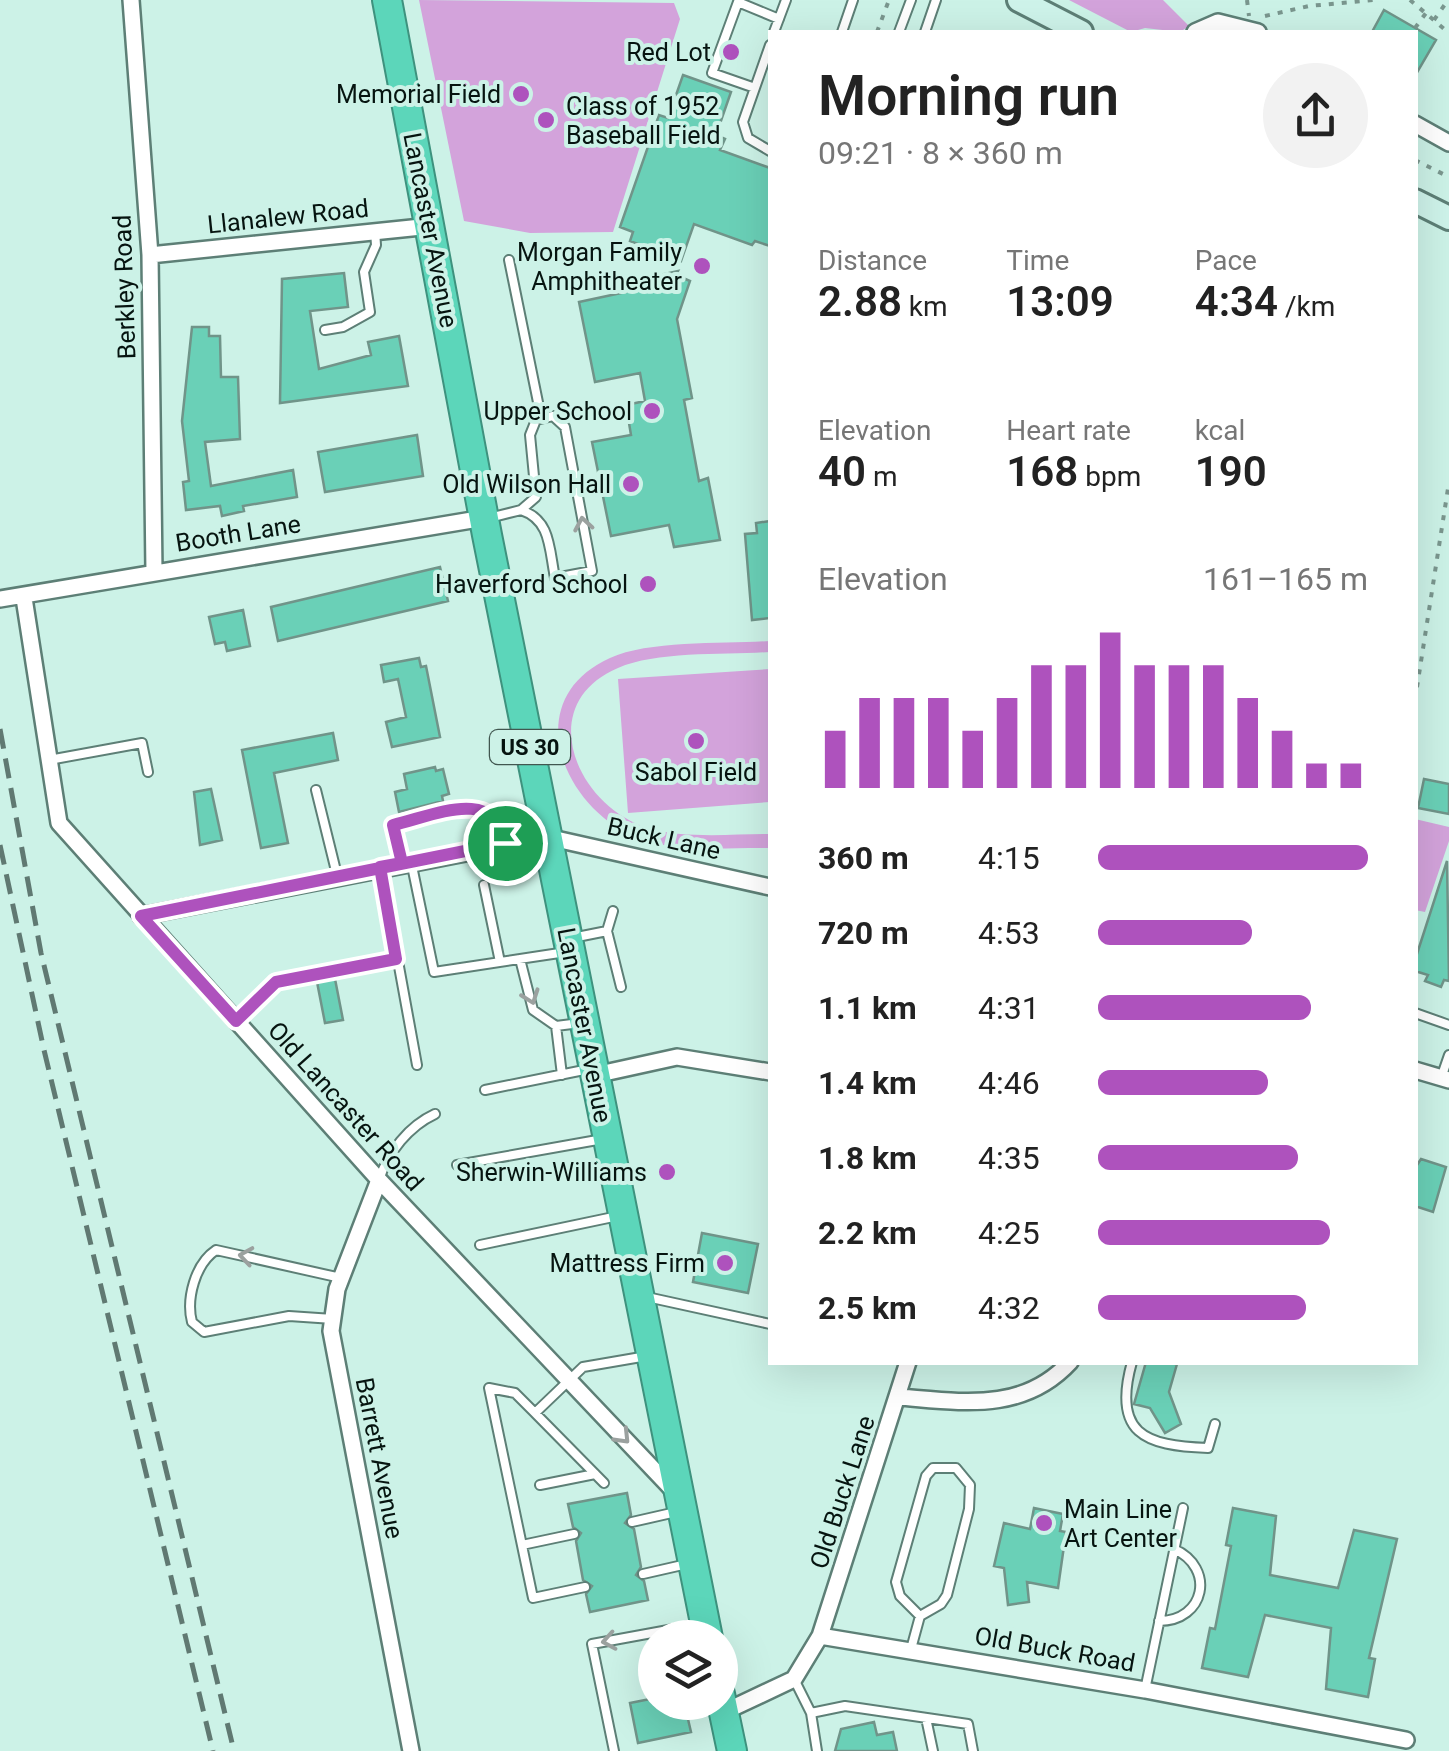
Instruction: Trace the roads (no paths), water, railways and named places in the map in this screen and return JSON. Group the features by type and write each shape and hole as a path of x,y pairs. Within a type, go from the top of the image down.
{"highway":[{"name":"Lancaster Avenue","path":"387,0 569,945 570,1024 594,1072 704,1620"},
{"path":"723,1720 726,1750"}],"street":[{"name":"Berkley Road","path":"131,0 150,255 154,572"},
{"path":"1019,0 1077,30"},
{"path":"1200,30 1218,22 1254,30"},
{"path":"1418,126 1449,143"},
{"path":"1418,202 1449,218"},
{"name":"Llanalew Road","path":"150,255 431,226"},
{"name":"Booth Lane","path":"0,599 484,518"},
{"name":"Old Lancaster Road","path":"24,598 58,823 378,1180 679,1502"},
{"path":"141,916 547,837"},
{"name":"Buck Lane","path":"547,837 768,887"},
{"path":"594,1072 676,1057 768,1072"},
{"path":"1418,1071 1445,1076"},
{"name":"Barrett Avenue","path":"378,1180 341,1278 330,1331 411,1751"},
{"name":"Old Buck Lane","path":"820,1636 907,1365"},
{"path":"899,1397 975,1404 1012,1400 1039,1388 1066,1365"},
{"path":"738,1698 794,1679 820,1636"},
{"name":"Old Buck Road","path":"820,1636 1144,1690 1406,1740"}],"lane":[{"path":"775,30 786,0"},
{"path":"843,30 853,0"},
{"path":"901,30 911,0"},
{"path":"925,30 936,0"},
{"path":"755,88 712,73 738,2 779,19"},
{"path":"768,52 744,122 748,138 768,150"},
{"path":"324,330 343,326 370,312 364,272 376,246 376,232"},
{"path":"509,260 541,417 530,435 538,490 520,510"},
{"path":"484,518 520,510 538,516 545,525 556,578 592,571 565,427 553,416 541,417"},
{"path":"49,760 142,743 148,772"},
{"path":"316,790 338,875"},
{"path":"505,843 498,818 485,808 472,807 393,825 407,862 434,972 520,959 607,930"},
{"path":"380,867 417,1065"},
{"path":"484,885 500,962"},
{"path":"613,912 607,930 621,987"},
{"path":"236,1021 276,982 396,959"},
{"path":"520,959 533,1010 570,1024 562,1074"},
{"path":"1418,1014 1449,1025"},
{"path":"1445,1076 1449,1055"},
{"path":"485,1090 562,1074 594,1072"},
{"path":"378,1180 385,1162 402,1140 435,1114"},
{"path":"457,1165 607,1138"},
{"path":"480,1245 622,1215"},
{"path":"332,1320 289,1316 204,1332 192,1322 189,1296 208,1256 216,1250 341,1278"},
{"path":"638,1294 768,1324"},
{"path":"535,1413 584,1366 650,1355"},
{"path":"1131,1365 1123,1394 1126,1412 1148,1440 1164,1446 1208,1448 1216,1424"},
{"path":"585,1587 533,1598 489,1388 515,1393 604,1484"},
{"path":"912,1649 920,1616 941,1604 947,1595 969,1509 970,1485 956,1468 933,1468 926,1476 896,1582 900,1596 920,1616"},
{"path":"540,1485 595,1474"},
{"path":"632,1522 679,1502"},
{"path":"1144,1690 1183,1508"},
{"path":"522,1544 574,1534"},
{"path":"1159,1622 1183,1617 1193,1609 1202,1586 1195,1563 1174,1549"},
{"path":"643,1574 692,1563"},
{"path":"614,1751 592,1644 638,1638"},
{"path":"794,1679 811,1713 817,1751"},
{"path":"811,1713 845,1706 968,1724 973,1751"},
{"path":"926,1718 933,1751"}],"railway":[{"path":"0,729 41,953 234,1751"},
{"path":"0,845 44,1050 213,1751"}],"place":[{"name":"Red Lot","path":"731,52"},
{"name":"Memorial Field","path":"521,94"},
{"name":"Class of 1952 Baseball Field","path":"546,120"},
{"name":"Morgan Family Amphitheater","path":"702,266"},
{"name":"Upper School","path":"652,411"},
{"name":"Old Wilson Hall","path":"631,484"},
{"name":"Haverford School","path":"648,584"},
{"name":"Sabol Field","path":"696,741"},
{"name":"Sherwin-Williams","path":"667,1172"},
{"name":"Mattress Firm","path":"725,1263"},
{"name":"Main Line Art Center","path":"1044,1523"}]}
